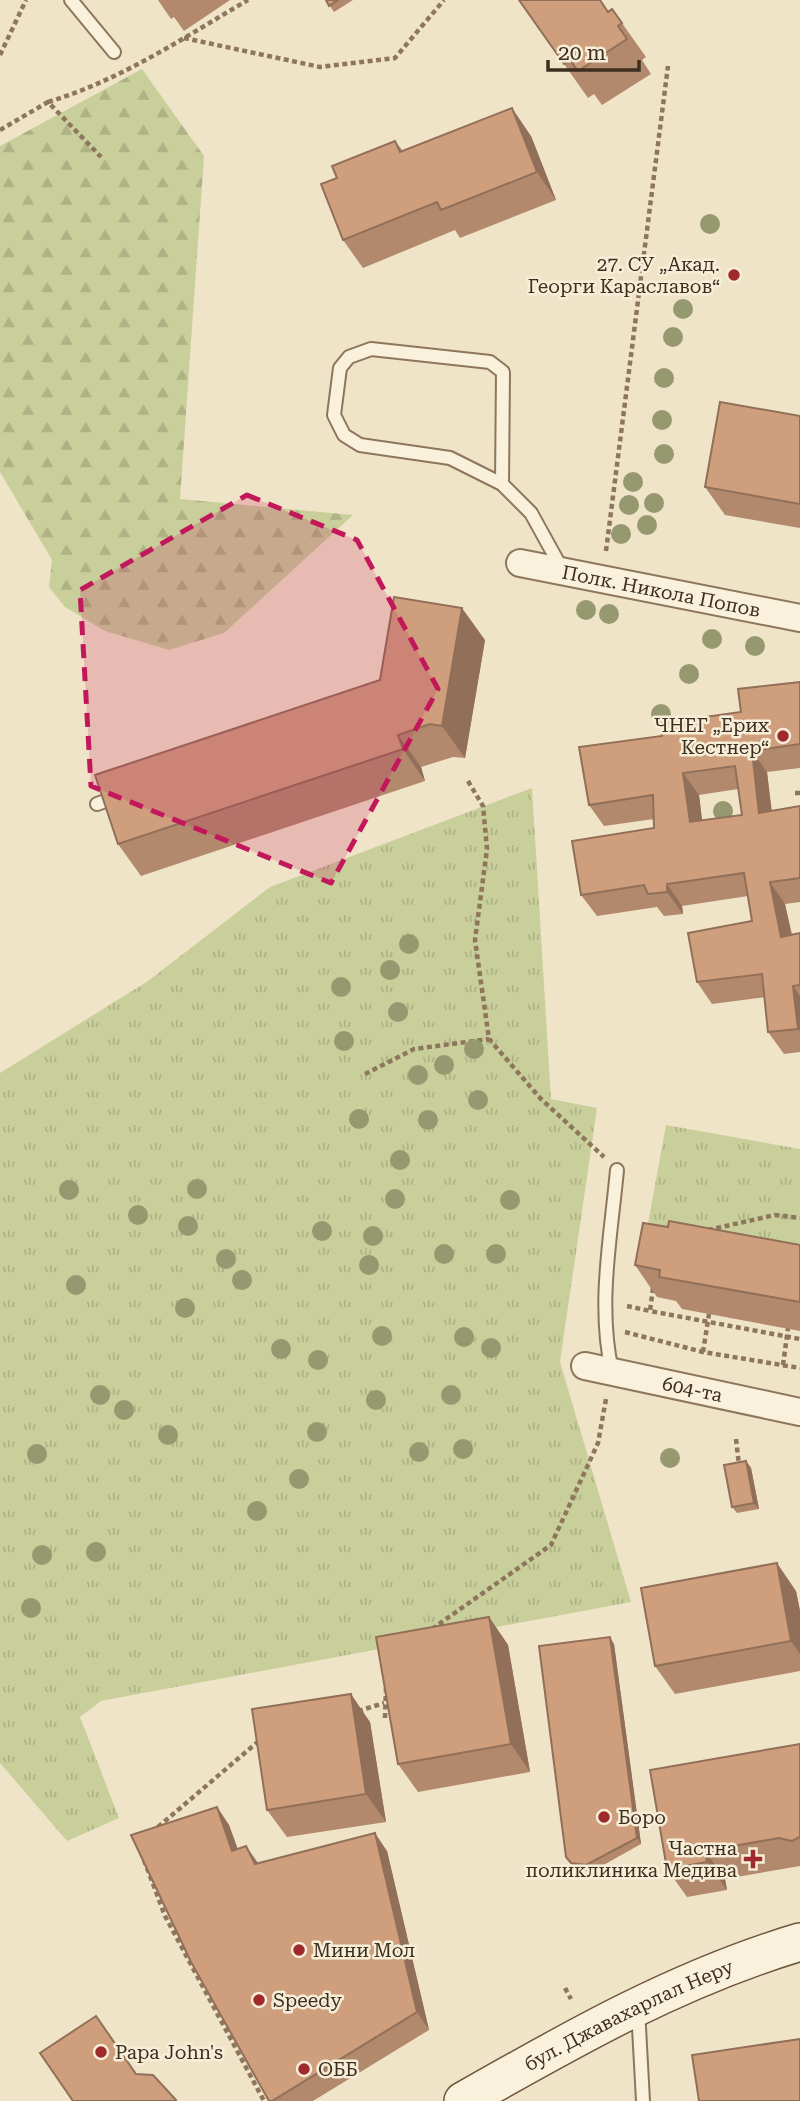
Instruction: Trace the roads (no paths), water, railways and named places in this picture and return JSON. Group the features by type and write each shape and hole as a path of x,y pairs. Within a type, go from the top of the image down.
{"street":[{"name":"Полк. Никола Попов","path":"520,564 800,618"},
{"name":"604-та","path":"585,1366 800,1412"},
{"name":"бул. Джавахарлал Неру","path":"463,2101 587,2029 690,1981 800,1942"}],"lane":[{"path":"71,0 114,52"},
{"path":"502,484 503,372 490,362 371,349 349,356 340,368 334,415 344,435 359,445 450,458 502,484 531,513 564,572"},
{"path":"97,804 136,790"},
{"path":"611,1371 604,1326 617,1170"},
{"path":"637,2006 643,2101"}],"place":[{"name":"27. СУ „Акад. Георги Караславов“","path":"734,275"},
{"name":"ЧНЕГ „Ерих Кестнер“","path":"783,736"},
{"name":"Боро","path":"604,1817"},
{"name":"Частна поликлиника Медива","path":"753,1859"},
{"name":"Мини Мол","path":"299,1950"},
{"name":"Speedy","path":"259,2000"},
{"name":"Papa John's","path":"101,2052"},
{"name":"ОББ","path":"304,2069"}]}
